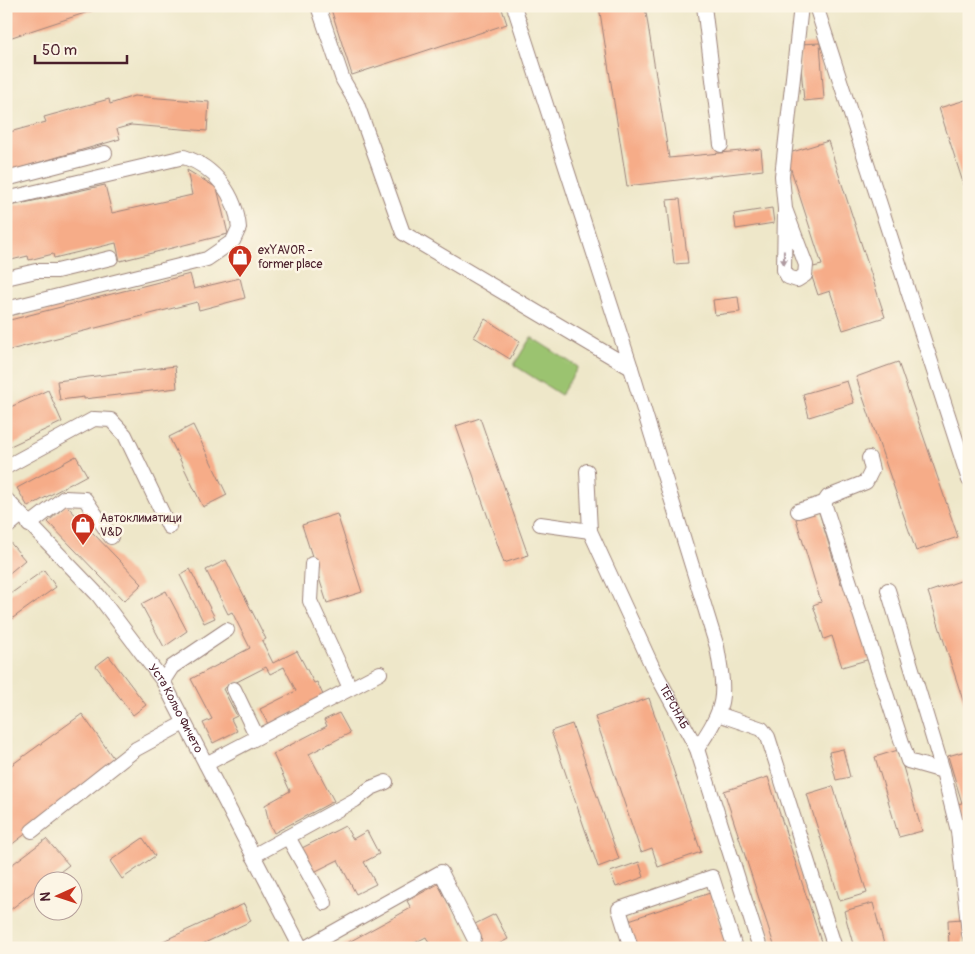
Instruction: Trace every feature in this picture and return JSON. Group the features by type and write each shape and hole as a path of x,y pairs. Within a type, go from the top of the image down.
{"street":[{"path":"318,6 343,80 357,104 403,233 632,368"},
{"path":"514,6 632,368 717,647 725,688 718,714 697,749"},
{"path":"704,6 721,144"},
{"path":"785,209 782,176 801,6"},
{"path":"816,6 969,480"},
{"path":"6,179 105,153"},
{"path":"6,199 184,157 198,162 224,183 239,228 233,241 207,259 6,309"},
{"path":"6,278 36,272 57,271 111,258"},
{"path":"6,468 94,419 111,420 125,435 169,527"},
{"path":"798,511 824,503 828,496 866,482 872,470 869,458"},
{"name":"ТЕРСНАБ","path":"587,471 590,531 652,666 697,749 760,948"},
{"path":"6,528 25,520 64,498 84,499 111,537"},
{"name":"Уста Кольо Фичето","path":"6,499 98,595 163,681 253,856 303,948"},
{"path":"824,503 908,761 943,771"},
{"path":"540,524 590,531"},
{"path":"312,564 310,601 350,688"},
{"path":"888,590 943,771 958,831 969,934"},
{"path":"163,681 172,667 227,630"},
{"path":"206,764 380,672"},
{"path":"234,690 257,737"},
{"path":"718,714 762,729 768,737 835,948"},
{"path":"32,830 136,749 184,723"},
{"path":"253,856 355,800 371,788 386,782"},
{"path":"288,837 325,903"},
{"path":"303,948 441,872 474,938"},
{"path":"631,948 618,909 712,877 735,948"}],"green space":[{"path":"531,337 578,367 561,395 514,365"}],"building":[{"path":"6,6 103,6 103,7 6,39"},
{"path":"330,6 501,6 507,24 352,75"},
{"path":"599,6 645,6 669,158 761,149 763,170 627,186"},
{"path":"820,43 824,99 804,101 799,44"},
{"path":"134,96 209,102 207,131 131,125 117,129 120,139 6,172 6,133 46,122 44,117 109,99 110,104"},
{"path":"969,99 969,198 968,198 939,108"},
{"path":"828,141 885,317 843,330 830,291 818,295 809,268 822,265 786,154"},
{"path":"187,170 217,188 228,234 120,261 116,243 54,258 53,254 29,260 28,256 7,261 6,207 105,185 112,213 192,195"},
{"path":"680,199 688,263 674,264 667,200"},
{"path":"772,208 774,223 736,229 734,214"},
{"path":"190,274 194,289 240,278 245,298 199,310 197,302 6,351 6,321"},
{"path":"738,297 740,312 715,315 713,300"},
{"path":"485,319 520,341 510,359 474,337"},
{"path":"898,362 958,537 916,551 856,377"},
{"path":"175,366 177,388 60,400 57,381"},
{"path":"847,381 854,403 809,417 803,394"},
{"path":"48,390 62,422 6,448 6,409"},
{"path":"480,418 528,555 504,563 456,426"},
{"path":"193,425 227,495 203,507 169,437"},
{"path":"76,456 87,475 28,507 17,488"},
{"path":"66,505 142,584 124,601 48,522"},
{"path":"819,512 841,584 846,582 870,659 842,667 832,636 824,639 813,605 821,602 796,519"},
{"path":"337,514 362,592 327,603 302,525"},
{"path":"8,540 25,560 6,576 6,541"},
{"path":"226,560 266,639 262,641 273,663 297,651 314,683 317,682 324,697 269,726 260,709 296,691 284,667 270,674 266,667 223,689 237,716 231,719 237,731 213,743 203,723 212,719 191,679 250,648 232,612 228,614 206,570"},
{"path":"190,569 215,618 204,623 180,575"},
{"path":"44,570 56,587 6,623 6,597"},
{"path":"969,578 969,716 968,716 928,592"},
{"path":"166,591 187,631 164,647 141,604"},
{"path":"109,656 146,705 133,715 96,666"},
{"path":"649,698 701,852 658,867 652,848 641,852 595,717"},
{"path":"339,713 350,733 309,754 334,801 274,833 269,823 265,805 290,791 273,754 327,726 324,720"},
{"path":"82,714 117,763 6,849 6,769"},
{"path":"572,724 619,859 598,867 551,731"},
{"path":"843,749 850,777 836,780 829,752"},
{"path":"898,750 922,831 899,837 875,757"},
{"path":"969,750 969,824 961,826 957,804 962,803 948,756"},
{"path":"768,777 823,948 775,948 724,791"},
{"path":"833,786 867,893 840,901 807,794"},
{"path":"345,826 353,839 367,831 379,854 364,862 376,884 356,894 338,860 314,872 302,848"},
{"path":"143,838 155,856 122,879 110,861"},
{"path":"46,839 69,865 60,872 32,872 32,893 6,913 6,869"},
{"path":"639,862 644,877 616,887 610,872"},
{"path":"438,884 472,948 432,948 426,937 405,948 338,948 411,908 407,901"},
{"path":"710,893 728,948 635,948 626,921"},
{"path":"873,903 885,948 854,948 844,911"},
{"path":"244,904 251,921 194,948 163,948 161,942"},
{"path":"495,914 508,939 491,948 484,948 473,925"},
{"path":"963,919 963,948 949,948 948,920"}],"tunnel":[{"path":"6,163 10,162"}],"place":[{"name":"exYAVOR - former place","path":"240,278"},
{"name":"Автоклиматици V&D","path":"83,546"}]}
